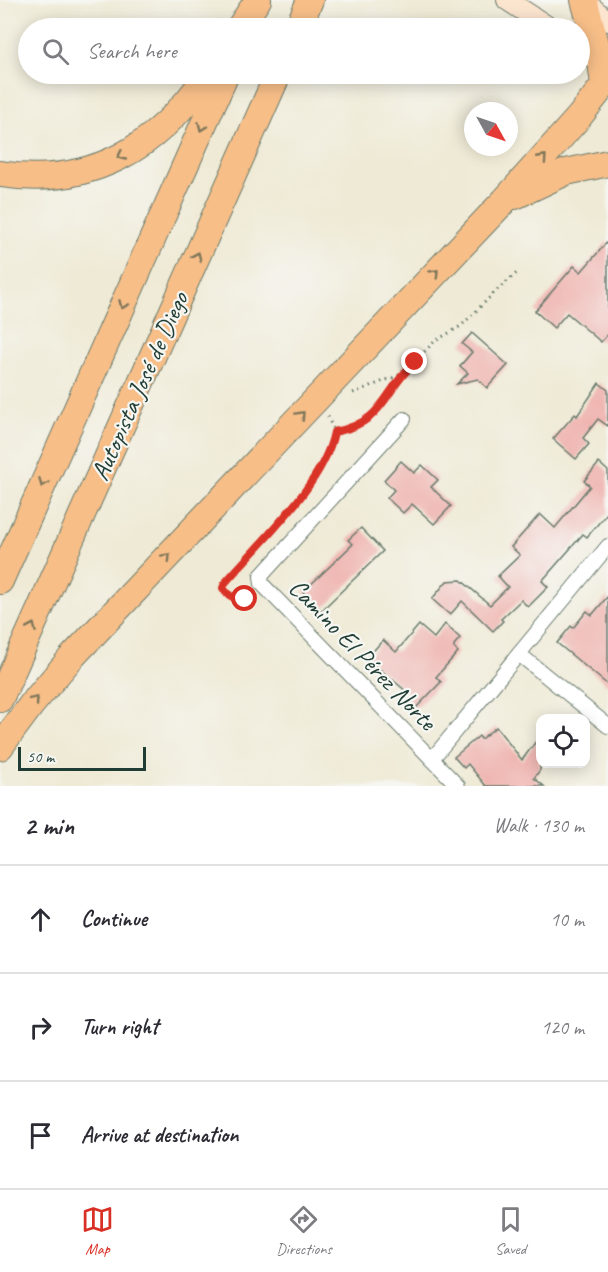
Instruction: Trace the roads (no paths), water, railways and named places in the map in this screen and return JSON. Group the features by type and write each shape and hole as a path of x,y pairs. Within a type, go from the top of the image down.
{"highway":[{"path":"245,18 258,0"},
{"path":"250,18 258,0"},
{"path":"302,18 310,0"},
{"path":"584,0 590,18"},
{"path":"0,747 32,704 71,658 504,201 579,117 604,85 604,65 590,20"},
{"path":"0,174 47,177 78,172 112,160 138,148 172,119 200,84"},
{"name":"Autopista José de Diego","path":"0,581 222,84"},
{"name":"Autopista José de Diego","path":"0,699 274,84"},
{"path":"504,201 566,172 608,163"}],"main road":[{"path":"507,0 535,18"},
{"path":"584,0 608,21"},
{"path":"590,55 604,65"}],"street":[{"name":"Camino El Pérez Norte","path":"404,419 261,576 262,584 458,786"},
{"path":"432,759 608,546"},
{"path":"519,654 608,726"}]}
